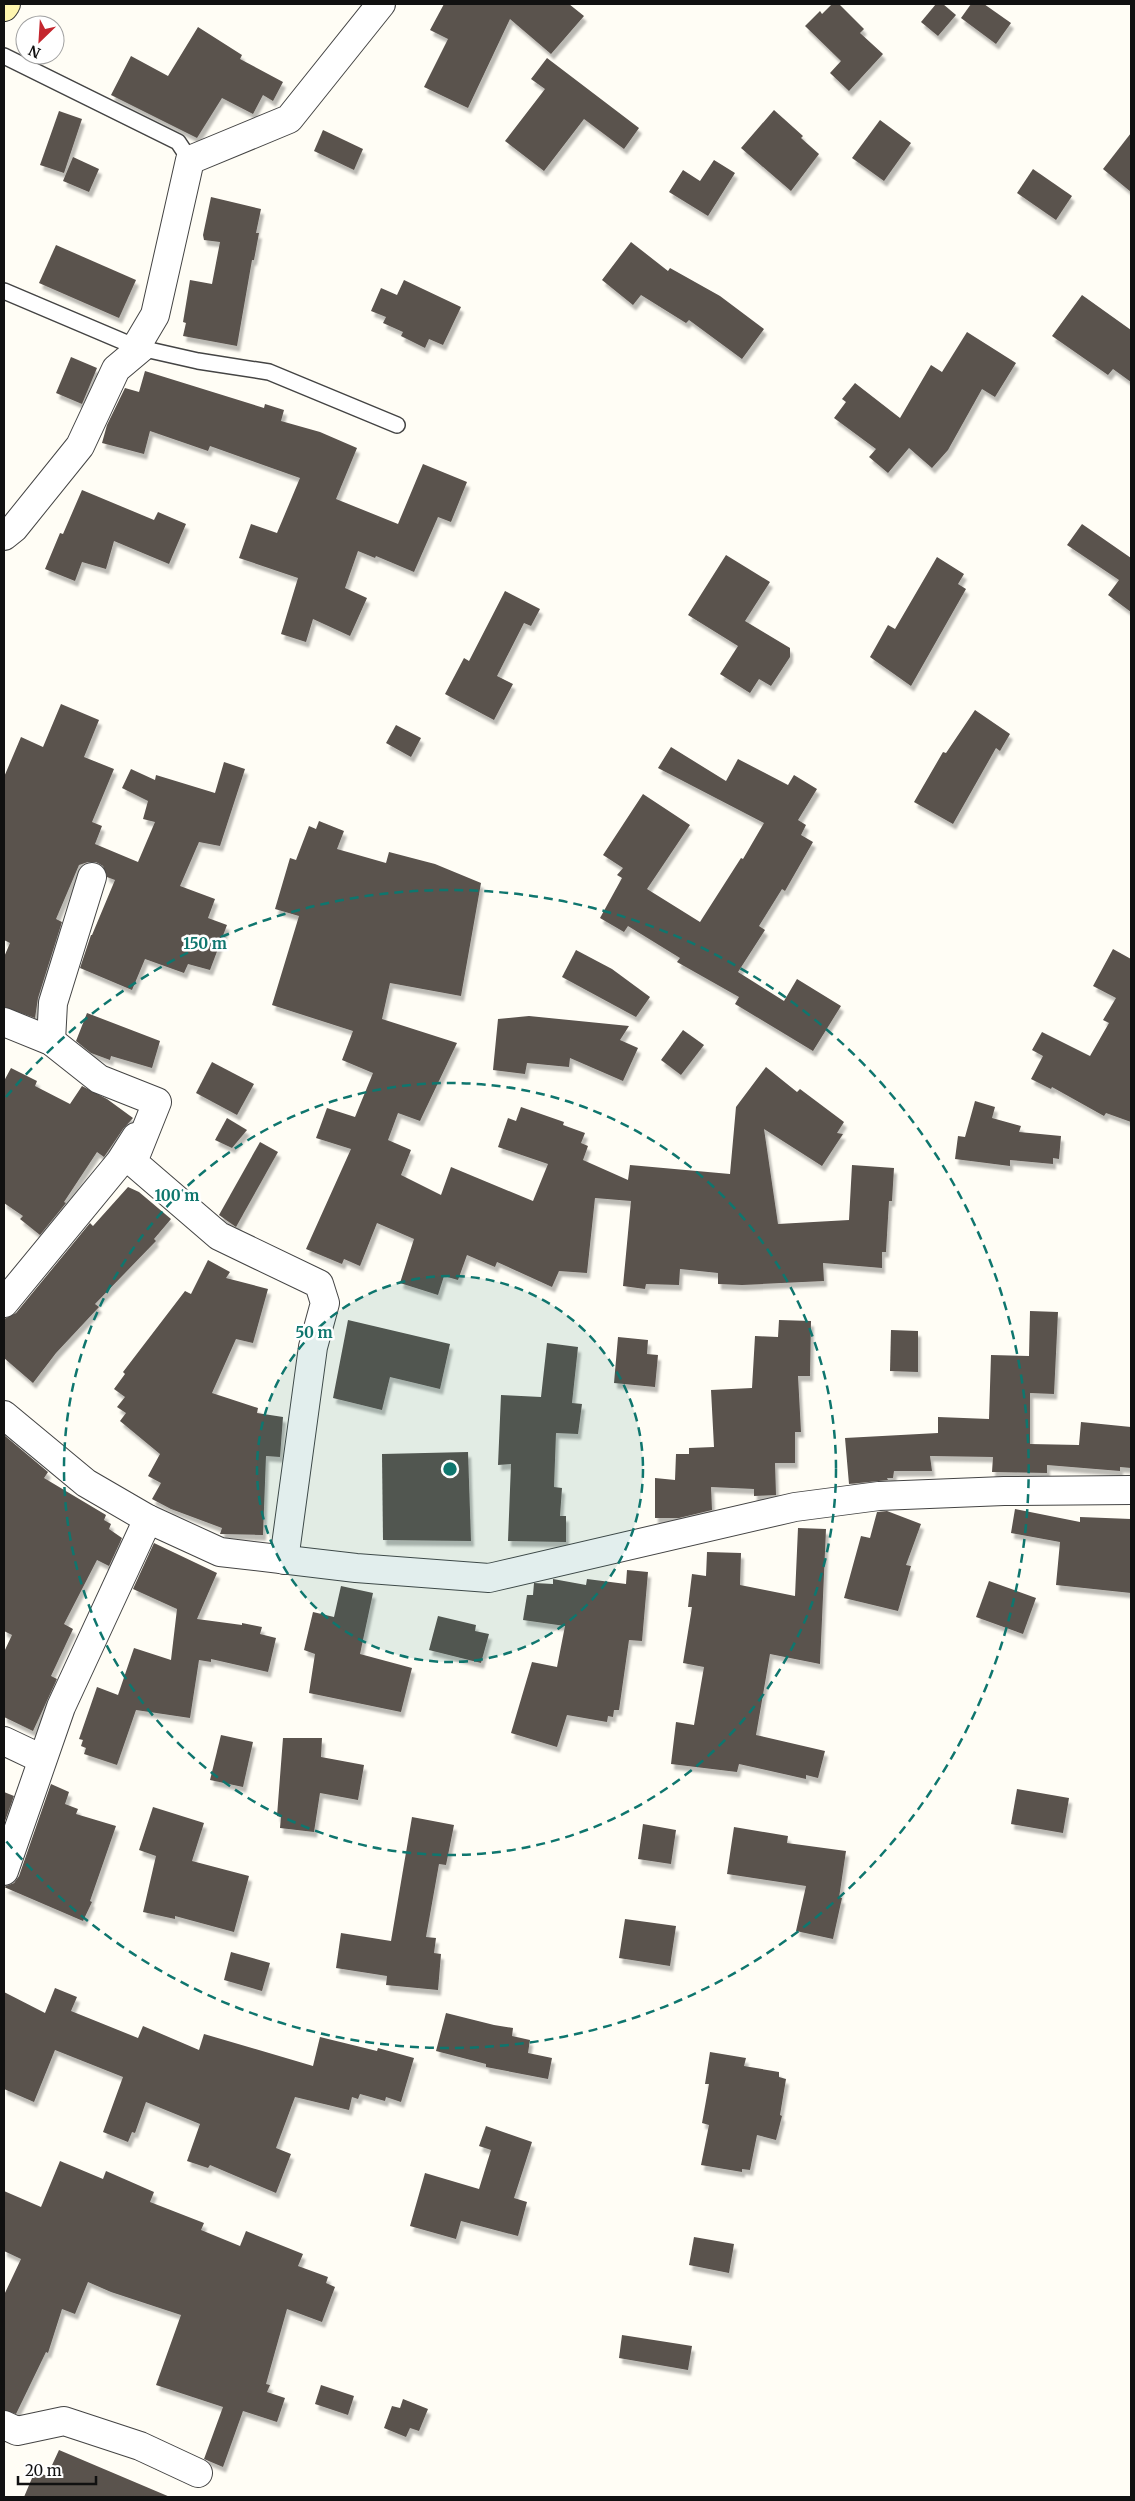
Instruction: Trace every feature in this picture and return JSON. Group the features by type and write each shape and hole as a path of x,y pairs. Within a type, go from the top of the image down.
{"street":[{"path":"4,536 14,528 80,446 116,368 139,348 155,315 190,160 289,119 381,4"},
{"path":"51,1041 53,1003 92,877"},
{"path":"4,1022 51,1041 99,1079 157,1102"},
{"path":"5,1301 120,1162 157,1102"},
{"path":"157,1102 133,1162 219,1236 319,1284 325,1303 313,1347 284,1560"},
{"path":"4,1415 86,1483 148,1520 220,1552 356,1568 489,1578 795,1507 879,1496 1004,1491 1131,1490"},
{"path":"4,1871 61,1708 148,1520"},
{"path":"4,1740 42,1759"},
{"path":"4,2425 17,2431 64,2421 140,2446 198,2473"}],"lane":[{"path":"4,56 178,142 190,160"},
{"path":"4,291 139,348 269,372 396,425"}],"building":[{"path":"444,4 569,4 584,16 551,54 510,19 468,108 424,87 448,39 430,30"},
{"path":"832,4 839,4 864,29 860,33 883,54 849,91 830,73 841,61 805,26 820,11 822,14"},
{"path":"936,4 943,4 956,15 938,36 921,22"},
{"path":"971,4 984,4 1011,23 996,44 961,18"},
{"path":"198,27 242,55 240,59 283,82 273,101 263,95 253,114 222,98 197,138 111,95 131,56 168,76"},
{"path":"547,58 639,128 624,149 584,119 544,171 505,141 545,89 531,79"},
{"path":"774,110 803,136 801,138 819,154 791,191 741,148"},
{"path":"59,111 82,119 64,173 40,165"},
{"path":"880,120 911,143 884,181 852,158"},
{"path":"323,130 363,149 354,170 314,151"},
{"path":"1131,133 1131,192 1103,169"},
{"path":"73,157 99,169 89,192 63,181"},
{"path":"714,160 735,173 708,216 669,192 683,170 700,181"},
{"path":"1033,169 1072,196 1056,220 1017,193"},
{"path":"211,197 261,209 256,233 259,233 254,260 252,260 237,346 183,336 186,323 183,322 190,280 212,284 220,242 204,240 203,235"},
{"path":"631,242 668,271 670,268 720,296 764,329 742,359 689,320 686,323 641,295 633,305 602,280"},
{"path":"56,245 136,280 119,318 39,283"},
{"path":"404,280 461,307 443,345 429,339 425,348 401,336 403,332 383,323 386,317 371,311 381,288 397,295"},
{"path":"1082,295 1131,330 1131,382 1113,369 1108,375 1052,336"},
{"path":"967,332 1016,363 995,397 982,389 948,450 932,468 909,448 888,473 869,457 876,449 834,418 846,402 842,399 855,383 900,418 931,365 942,372"},
{"path":"71,357 97,368 82,404 56,393"},
{"path":"145,371 264,408 265,404 284,410 281,421 320,432 357,448 336,499 398,524 423,464 467,482 451,522 438,517 414,572 376,556 375,558 358,551 345,588 367,598 350,636 313,619 306,642 281,634 298,578 239,558 251,524 277,533 300,478 210,446 208,451 150,431 144,454 102,443 107,425 125,388 139,392"},
{"path":"82,490 154,520 158,512 186,524 169,564 114,541 106,569 82,562 75,581 45,569 60,533 63,534"},
{"path":"1082,524 1131,558 1131,612 1108,595 1119,580 1067,545"},
{"path":"726,555 770,582 745,621 790,648 790,657 771,686 759,679 750,693 720,674 738,646 688,615"},
{"path":"937,557 964,574 958,584 966,589 911,686 870,657 888,625 895,629"},
{"path":"505,591 540,609 531,626 524,623 497,676 513,684 494,720 445,694 464,658 469,661"},
{"path":"61,704 99,720 84,757 114,769 92,822 102,826 95,844 138,862 155,822 143,819 148,801 122,788 131,769 155,780 156,775 215,793 224,762 245,769 220,846 199,842 180,886 215,899 208,918 227,925 210,970 188,964 184,973 145,959 132,990 80,968 91,935 115,880 107,877 103,866 96,862 88,862 79,865 56,919 62,922 38,998 35,1018 4,1007 4,957 10,943 4,940 4,777 21,737 43,747"},
{"path":"975,710 1010,734 1000,751 996,748 953,824 914,802 943,752 946,753"},
{"path":"396,725 421,738 411,757 386,743"},
{"path":"671,747 726,781 738,759 788,785 794,775 817,789 798,820 806,825 801,835 813,842 785,891 782,889 759,926 765,930 738,972 784,1001 797,979 841,1006 813,1051 735,1004 739,997 677,962 680,958 628,926 624,932 600,918 622,878 617,875 623,868 603,855 643,794 690,825 647,889 700,922 741,858 743,859 764,823 658,768"},
{"path":"319,821 344,831 337,849 386,863 389,852 435,864 481,883 461,996 390,983 382,1019 457,1043 420,1121 398,1113 388,1140 411,1150 401,1175 441,1195 451,1167 533,1201 548,1164 498,1147 508,1118 516,1121 521,1107 564,1122 563,1125 585,1133 581,1143 588,1146 583,1160 628,1180 630,1165 730,1174 736,1107 766,1067 797,1092 800,1089 844,1122 837,1133 843,1134 822,1166 764,1129 778,1224 849,1220 852,1165 894,1168 892,1201 889,1201 886,1252 882,1252 882,1268 823,1263 824,1281 742,1285 718,1284 718,1273 680,1269 679,1285 646,1284 645,1289 623,1286 631,1201 595,1198 587,1273 559,1271 552,1287 497,1262 495,1267 467,1255 458,1280 444,1276 438,1295 400,1283 414,1239 377,1223 360,1266 344,1259 342,1264 306,1249 351,1149 316,1138 327,1108 355,1117 373,1073 342,1060 353,1031 272,1005 299,916 275,909 290,858 296,860 309,826 316,829"},
{"path":"1113,949 1131,959 1131,1122 1106,1113 1104,1116 1052,1087 1051,1089 1031,1079 1043,1056 1032,1050 1042,1032 1090,1056 1109,1023 1103,1020 1116,998 1093,986"},
{"path":"576,950 612,969 650,997 636,1017 562,977"},
{"path":"87,1013 160,1041 152,1068 111,1056 110,1060 91,1053 76,1041"},
{"path":"529,1016 629,1026 620,1040 638,1048 623,1081 570,1058 569,1067 527,1063 525,1074 493,1070 498,1019"},
{"path":"683,1030 704,1045 681,1075 661,1060"},
{"path":"212,1062 254,1084 237,1115 196,1093"},
{"path":"11,1068 37,1081 35,1086 70,1104 82,1086 107,1099 133,1118 104,1157 97,1152 64,1202 66,1203 40,1235 20,1219 23,1216 4,1203 4,1081"},
{"path":"975,1101 995,1107 992,1118 1021,1126 1019,1132 1061,1136 1059,1159 1053,1158 1053,1164 1010,1160 1010,1166 955,1159 958,1136 965,1137"},
{"path":"227,1118 247,1130 232,1148 215,1140"},
{"path":"260,1142 278,1152 236,1227 219,1215"},
{"path":"128,1187 139,1192 171,1219 154,1239 156,1241 95,1304 99,1307 56,1353 33,1383 4,1358 4,1319 16,1313 90,1223 93,1226"},
{"path":"208,1260 230,1272 226,1278 268,1289 253,1343 236,1339 212,1393 258,1408 257,1413 283,1417 280,1457 266,1456 263,1535 220,1534 222,1528 171,1509 152,1499 161,1483 148,1476 160,1454 120,1421 126,1413 117,1407 125,1397 114,1389 125,1374 123,1372 185,1291 191,1294"},
{"path":"1030,1311 1058,1312 1054,1394 1030,1393 1030,1444 1079,1445 1081,1422 1131,1427 1131,1468 1120,1467 1120,1471 1047,1465 1047,1473 992,1472 993,1457 930,1456 932,1471 894,1471 893,1478 887,1478 888,1480 849,1484 845,1438 938,1433 938,1417 989,1419 991,1355 1029,1356"},
{"path":"348,1320 450,1344 440,1389 390,1377 382,1410 333,1398"},
{"path":"779,1320 811,1321 810,1376 798,1376 801,1432 795,1432 795,1463 775,1463 776,1495 754,1496 754,1489 711,1487 712,1510 679,1518 655,1518 655,1478 675,1480 676,1454 689,1454 689,1448 714,1447 711,1390 752,1388 755,1336 778,1337"},
{"path":"891,1330 918,1331 918,1372 890,1371"},
{"path":"618,1337 648,1340 647,1354 658,1355 655,1387 614,1383"},
{"path":"547,1343 578,1347 572,1403 582,1404 578,1434 556,1433 554,1487 562,1488 560,1516 566,1516 566,1542 508,1541 511,1464 498,1465 501,1395 541,1397"},
{"path":"4,1435 48,1472 44,1478 106,1515 104,1520 111,1524 109,1529 122,1538 109,1566 97,1560 64,1624 73,1629 51,1676 57,1679 33,1731 4,1717 4,1652 12,1635 4,1631"},
{"path":"468,1452 471,1541 383,1540 382,1454"},
{"path":"1015,1509 1080,1522 1080,1517 1131,1519 1131,1593 1056,1585 1060,1542 1011,1533"},
{"path":"887,1511 921,1524 906,1565 911,1566 898,1611 844,1598 861,1536 870,1538 877,1512"},
{"path":"798,1528 826,1529 820,1664 770,1654 756,1735 825,1751 818,1778 806,1775 806,1779 739,1764 737,1772 671,1764 676,1722 694,1725 704,1667 683,1663 692,1607 688,1607 692,1574 706,1576 707,1552 741,1553 740,1585 795,1596"},
{"path":"154,1543 217,1573 197,1619 242,1625 242,1623 262,1627 260,1634 276,1638 268,1672 211,1659 211,1662 199,1660 190,1718 136,1710 117,1765 84,1754 86,1748 81,1746 83,1740 79,1739 97,1687 118,1695 134,1648 171,1660 177,1609 133,1589"},
{"path":"627,1570 648,1572 642,1641 629,1640 619,1710 614,1710 613,1717 608,1716 607,1722 567,1715 557,1747 511,1733 532,1662 557,1667 565,1626 523,1620 527,1595 533,1595 534,1583 553,1584 553,1579 586,1585 587,1579 626,1584"},
{"path":"989,1581 1036,1598 1023,1634 976,1617"},
{"path":"341,1586 373,1593 360,1654 412,1668 401,1712 309,1693 315,1654 304,1650 313,1612 334,1617"},
{"path":"438,1616 476,1625 475,1631 489,1634 481,1663 429,1650"},
{"path":"221,1735 253,1742 243,1787 210,1780"},
{"path":"283,1738 322,1738 321,1757 364,1765 358,1800 320,1793 314,1832 280,1828 281,1817 277,1816"},
{"path":"51,1784 69,1792 65,1804 78,1809 76,1814 116,1826 90,1901 92,1902 83,1921 4,1887 14,1883 19,1876"},
{"path":"1017,1789 1069,1798 1063,1833 1011,1824"},
{"path":"4,1792 14,1796 4,1824"},
{"path":"153,1807 204,1823 192,1861 249,1876 234,1932 175,1916 175,1919 143,1912 156,1856 139,1850"},
{"path":"412,1817 454,1825 446,1865 439,1864 426,1937 436,1938 434,1953 441,1954 438,1990 386,1985 387,1976 336,1968 341,1933 391,1941"},
{"path":"643,1824 676,1830 671,1864 638,1859"},
{"path":"734,1827 788,1836 787,1843 846,1851 839,1898 842,1898 833,1939 796,1931 806,1886 727,1874"},
{"path":"625,1919 676,1926 670,1966 619,1958"},
{"path":"231,1952 270,1963 262,1991 224,1980"},
{"path":"55,1988 77,1997 71,2011 138,2038 143,2026 199,2050 204,2034 313,2066 320,2037 377,2051 378,2048 414,2058 401,2102 386,2097 385,2101 360,2094 358,2099 352,2097 349,2110 295,2097 276,2148 291,2154 276,2193 210,2165 208,2168 187,2161 200,2124 146,2102 135,2133 132,2132 128,2142 103,2132 123,2077 55,2050 34,2102 4,2089 4,1992 45,2013"},
{"path":"446,2013 513,2028 512,2036 530,2040 528,2053 552,2058 548,2079 486,2067 486,2064 436,2051"},
{"path":"710,2052 746,2058 744,2066 779,2072 779,2077 786,2079 780,2115 782,2116 776,2140 757,2135 750,2170 742,2169 742,2172 701,2165 709,2125 702,2123 709,2084 705,2084"},
{"path":"486,2126 532,2142 514,2198 527,2202 518,2236 461,2221 456,2239 410,2226 425,2173 479,2189 491,2150 479,2146"},
{"path":"60,2161 103,2179 106,2171 154,2192 150,2202 204,2223 201,2230 240,2246 246,2231 303,2254 298,2266 328,2277 326,2283 335,2287 322,2322 287,2309 266,2384 270,2385 267,2392 285,2398 277,2422 243,2411 223,2467 204,2459 223,2407 156,2385 181,2315 111,2292 88,2282 75,2314 62,2309 48,2353 46,2352 16,2414 4,2410 4,2295 21,2259 4,2251 4,2191 41,2207"},
{"path":"694,2237 734,2244 729,2273 689,2265"},
{"path":"622,2335 692,2346 688,2370 619,2358"},
{"path":"321,2385 354,2396 348,2415 315,2404"},
{"path":"403,2399 428,2409 419,2431 410,2428 406,2437 384,2428 392,2406 400,2408"},
{"path":"59,2450 170,2497 24,2497 35,2471 47,2476"}]}
